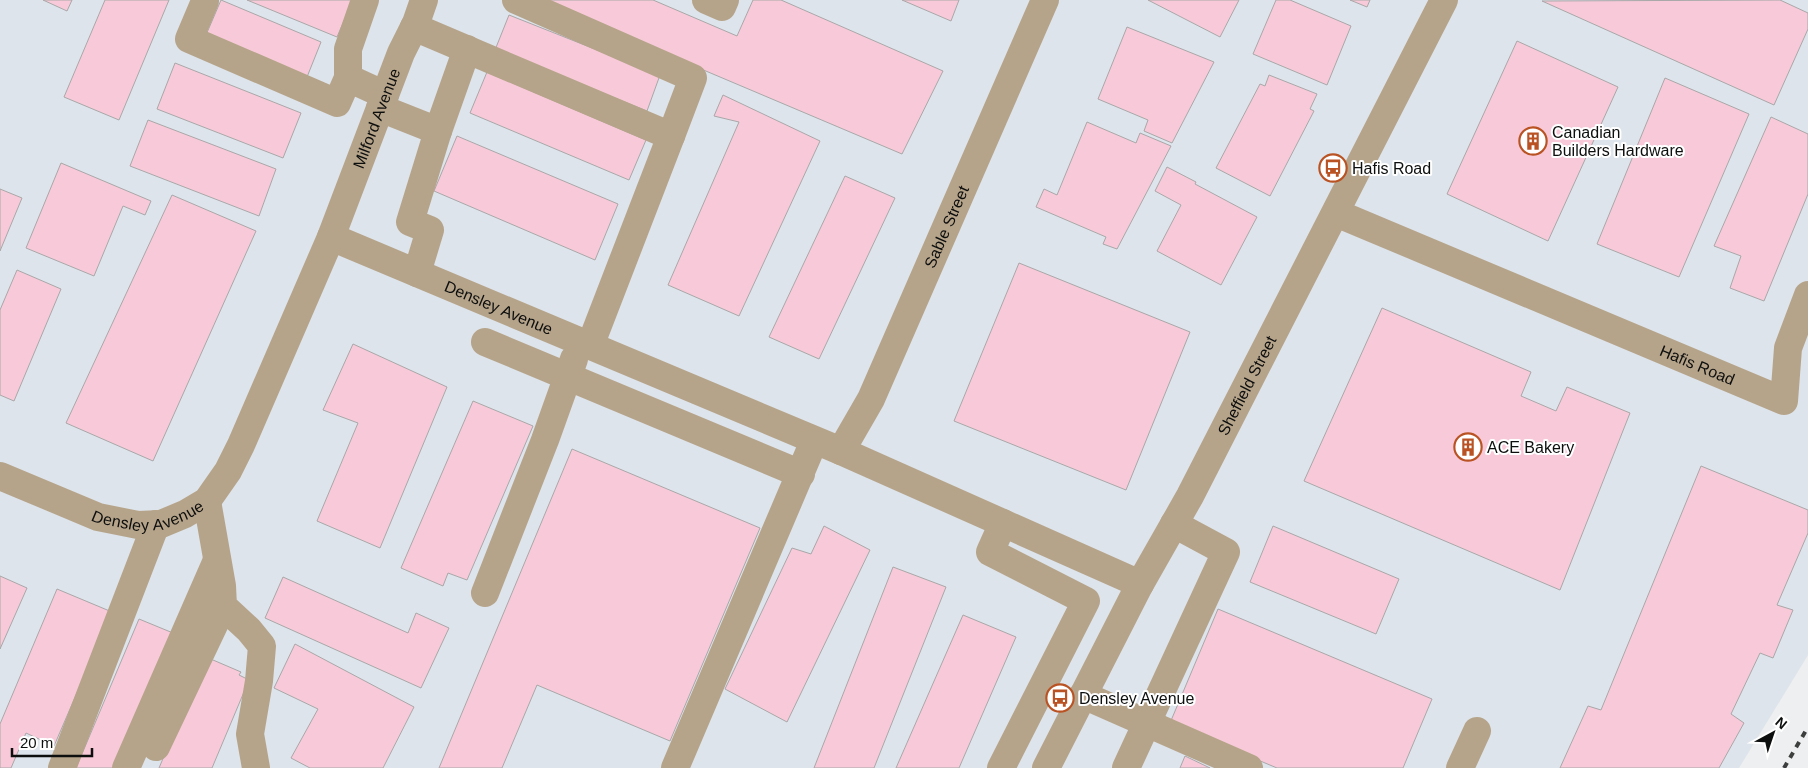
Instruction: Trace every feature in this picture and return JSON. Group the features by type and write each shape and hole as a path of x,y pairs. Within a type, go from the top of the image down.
{"street":[{"path":"205,1 189,39 337,103 348,78 348,49 365,0"},
{"name":"Milford Avenue","path":"331,237 401,53 414,27 424,0"},
{"path":"484,593 568,377 585,344 693,78 516,0"},
{"path":"706,0 722,7 725,0"},
{"name":"Sable Street","path":"841,452 871,398 1045,0"},
{"name":"Sheffield Street","path":"1046,768 1140,584 1190,496 1444,0"},
{"path":"414,27 671,136"},
{"path":"418,273 430,230 410,222 438,131 467,49"},
{"path":"348,78 383,102 438,131"},
{"name":"Hafis Road","path":"1336,213 1784,401 1788,348 1808,295"},
{"name":"Densley Avenue","path":"0,476 98,517 138,526 161,524 186,514 207,501 228,471 241,445 331,237 814,440 1140,584"},
{"path":"485,342 800,474"},
{"path":"676,768 814,440"},
{"path":"145,768 223,606 222,586 207,501"},
{"path":"1001,768 1086,600 990,552 1003,523"},
{"path":"62,768 156,524"},
{"path":"1126,768 1226,552 1174,524"},
{"path":"126,768 217,560"},
{"path":"223,606 249,630 262,646 259,681 250,734 256,768"},
{"path":"1083,695 1249,768"},
{"path":"1460,768 1478,731"}],"shaded area":[{"path":"0,0 1808,0 1808,655 1739,768 0,768"}],"building":[{"path":"43,0 72,0 67,11"},
{"path":"105,0 169,0 119,120 64,97"},
{"path":"221,0 321,42 307,77 206,35"},
{"path":"247,0 353,0 337,37"},
{"path":"538,0 653,0 737,36 753,0 781,0 943,71 902,154"},
{"path":"902,0 959,0 951,21"},
{"path":"1148,0 1239,0 1220,37"},
{"path":"1276,0 1290,0 1351,26 1327,85 1253,54"},
{"path":"1350,0 1370,0 1367,7"},
{"path":"1780,0 1808,13 1808,29 1774,105 1542,1"},
{"path":"509,15 660,75 647,111 495,50"},
{"path":"1127,27 1214,62 1172,143 1144,131 1148,120 1098,99"},
{"name":"Canadian Builders Hardware","path":"1517,41 1618,87 1548,241 1447,194"},
{"path":"175,63 301,113 283,158 157,109"},
{"path":"487,72 646,140 629,180 470,113"},
{"path":"1269,75 1317,94 1310,109 1314,111 1270,196 1216,168 1260,84 1265,86"},
{"path":"1665,78 1749,114 1679,277 1597,244"},
{"path":"723,95 820,141 739,316 668,285 739,122 714,116"},
{"path":"1771,117 1808,134 1808,194 1764,301 1730,288 1741,256 1714,246"},
{"path":"148,120 276,169 259,216 130,166"},
{"path":"1087,122 1136,143 1140,133 1171,146 1117,249 1103,244 1106,237 1036,207 1044,189 1057,195"},
{"path":"457,136 618,204 595,260 434,191"},
{"path":"61,163 151,201 145,215 123,206 94,276 26,248"},
{"path":"1167,167 1257,217 1221,285 1157,251 1181,205 1155,191"},
{"path":"845,176 895,198 819,359 769,337"},
{"path":"0,189 22,198 0,251"},
{"path":"172,195 256,231 153,461 66,423"},
{"path":"1019,263 1190,332 1126,490 954,421"},
{"path":"17,270 61,289 14,401 0,395 0,310"},
{"name":"ACE Bakery","path":"1382,308 1531,372 1521,396 1556,411 1567,387 1630,413 1560,590 1304,481"},
{"path":"353,344 447,387 380,548 317,521 358,423 323,410"},
{"path":"473,401 533,426 467,580 448,573 443,586 401,568"},
{"path":"572,449 760,528 670,741 537,685 502,768 439,768"},
{"path":"1701,466 1808,510 1808,533 1777,605 1793,610 1773,658 1760,653 1731,714 1744,723 1719,768 1560,768 1588,706 1601,710"},
{"path":"824,526 870,550 787,722 725,689 792,548 811,554"},
{"path":"1273,526 1399,579 1376,634 1250,582"},
{"path":"893,567 946,587 874,768 814,768"},
{"path":"0,576 27,588 0,649"},
{"path":"283,577 408,633 416,613 449,628 421,688 265,618"},
{"path":"57,589 112,612 54,746 26,733 11,768 0,768 0,724"},
{"path":"1218,609 1432,699 1403,768 1277,768 1170,723"},
{"path":"963,615 1016,637 959,768 896,768"},
{"path":"139,619 173,633 116,768 76,768"},
{"path":"295,644 414,707 383,768 310,768 291,758 318,709 274,688"},
{"path":"206,657 241,672 239,675 249,680 212,768 159,768"},
{"path":"1185,756 1210,768 1180,768"}],"railway":[{"path":"1784,768 1808,727"}],"place":[{"name":"Canadian Builders Hardware","path":"1533,141"},
{"name":"Hafis Road","path":"1333,168"},
{"name":"ACE Bakery","path":"1468,447"},
{"name":"Densley Avenue","path":"1060,698"}]}
